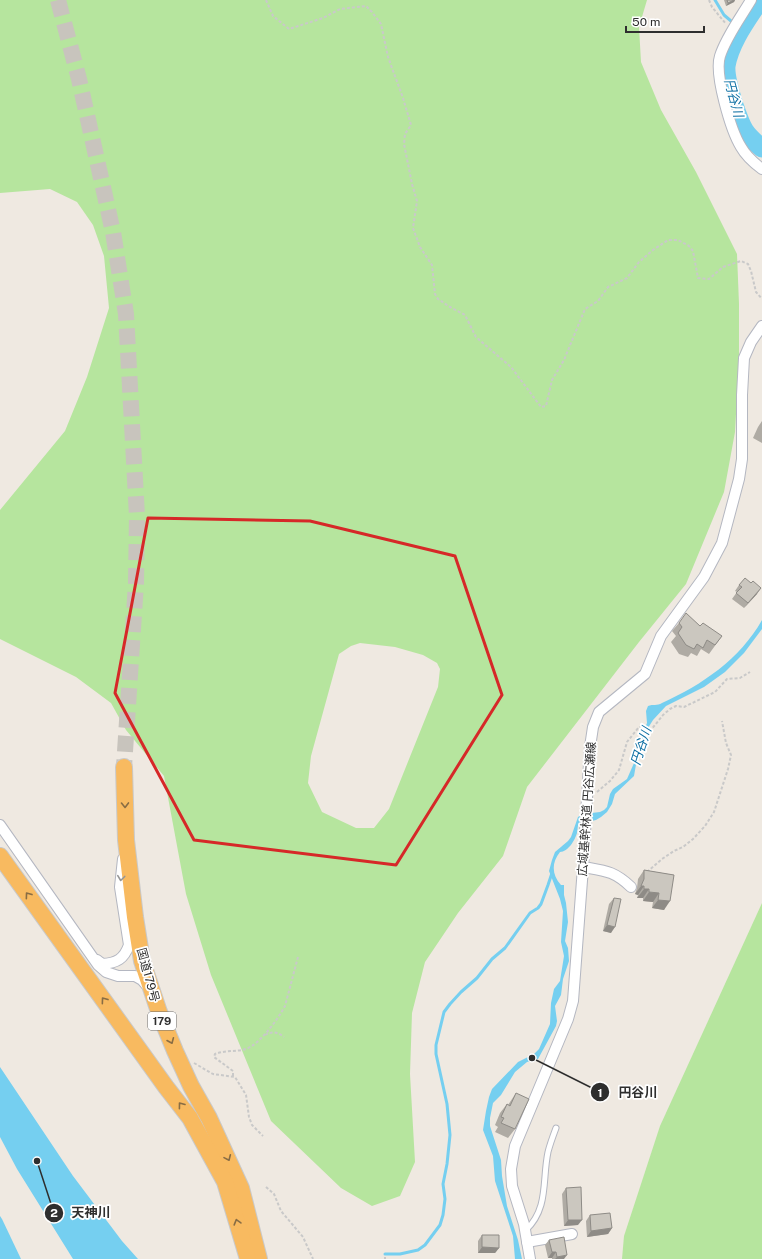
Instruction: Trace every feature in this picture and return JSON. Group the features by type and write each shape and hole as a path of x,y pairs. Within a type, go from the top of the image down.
{"highway":[{"name":"国道179号","path":"124,766 126,840 142,961 159,1012 190,1086 209,1118 241,1188 259,1259"},
{"path":"0,856 190,1118 225,1182 248,1259"}],"street":[{"path":"751,0 720,56 718,66 719,77 734,133 747,156 762,169"},
{"name":"広域基幹林道 円谷広瀬線","path":"530,1259 525,1231 512,1186 511,1169 515,1146 568,1019 573,1002 590,746 593,728 600,712 645,674 661,636 704,577 722,543 740,479 742,459 742,395 744,358 747,349 762,326"},
{"path":"0,825 98,965 106,972 118,976 135,976 142,980 151,990"},
{"path":"90,955 102,964 109,964 118,961 126,954 129,945 120,888 126,840"},
{"path":"583,867 605,870 614,873 631,887"},
{"path":"527,1242 572,1234"}],"lane":[{"path":"525,1231 537,1217 543,1199 548,1152 556,1128"}],"path":[{"path":"266,0 273,16 289,29 323,18 340,9 366,6 381,24 388,57 411,125 405,134 404,144 416,201 413,228 420,247 432,265 438,299 465,315 476,337 511,367 541,407 546,406 552,380 564,360 585,309 598,301 608,287 627,278 639,262 668,240 678,240 689,246 693,251 698,278 709,279 723,266 741,261 748,264 756,292 762,299"},
{"path":"710,0 712,7 733,32"},
{"path":"587,796 599,790 610,781 619,770 627,742 639,727 642,726 652,730 663,715 670,709 676,706 684,707 715,692 727,679 740,678 750,672"},
{"path":"646,874 662,859 674,851 683,848 693,839 705,826 714,812 731,755 726,743 722,720"},
{"path":"265,1035 285,1006 298,957"},
{"path":"263,1136 252,1125 249,1117 246,1095 233,1076 233,1071 214,1057 215,1054 223,1051 246,1049 270,1032 280,1034 284,1037"},
{"path":"192,1058 194,1063 213,1074 233,1076"},
{"path":"266,1187 274,1194 282,1211 303,1237 313,1259"}],"highlighted area":[{"path":"148,518 310,521 455,556 502,695 396,865 194,840 115,693"}],"green space":[{"path":"0,0 647,0 639,27 641,62 661,110 696,172 737,254 739,360 735,432 724,492 686,584 639,642 527,787 503,856 458,913 425,962 412,1013 410,1074 415,1162 400,1196 372,1206 341,1188 271,1121 211,975 186,894 164,776 126,730 111,703 76,677 0,639 0,510 65,431 87,377 109,308 104,256 93,225 77,202 50,189 0,193","holes":["360,643 395,647 423,655 437,663 440,669 438,687 389,809 374,828 356,828 322,812 308,783 311,756 339,654 351,646"]},
{"path":"762,903 762,1259 622,1259 624,1236 660,1126"}],"water":[{"path":"762,620 762,629 744,653 725,672 704,687 666,706 653,720 648,728 638,753 634,776 615,794 612,804 607,812 596,820 579,824 573,842 566,850 560,852 555,860 554,873 561,885 564,885 568,922 565,941 568,948 569,961 563,979 561,995 555,1006 557,1021 556,1026 538,1059 527,1062 515,1072 501,1095 493,1103 490,1118 490,1126 501,1160 507,1206 518,1240 522,1259 515,1259 513,1236 495,1181 493,1156 483,1130 489,1097 492,1089 518,1062 534,1054 539,1049 550,1024 551,1003 554,989 560,981 564,956 561,942 563,911 549,871 555,852 571,837 578,817 583,814 600,812 604,810 607,807 610,794 613,789 627,779 634,763 635,753 647,723 646,711 648,706 660,704 677,696 719,669 743,647"},
{"path":"0,1067 73,1176 122,1241 138,1259 73,1259 17,1169 0,1137"},
{"path":"0,1216 2,1219 21,1259 0,1259"}],"building":[{"path":"727,0 734,0 728,3"},
{"path":"745,578 751,583 753,581 761,588 748,603 736,593 742,587 739,585"},
{"path":"686,613 700,626 703,623 722,636 715,645 707,640 703,648 697,644 694,649 686,645 678,633 682,627 679,623"},
{"path":"644,870 674,875 670,901 658,900 659,893 649,892 649,889 644,889 644,886 641,886 644,879"},
{"path":"614,898 621,899 615,927 607,925"},
{"path":"516,1093 529,1099 515,1129 501,1123 504,1118 501,1117 507,1104 510,1106"},
{"path":"581,1187 582,1220 568,1220 566,1188"},
{"path":"610,1213 612,1228 591,1231 590,1215"},
{"path":"482,1235 499,1235 499,1248 482,1247"},
{"path":"564,1237 567,1255 557,1257 556,1252 552,1252 549,1240"}],"waterway":[{"path":"715,0 724,15 731,21"},
{"name":"円谷川","path":"760,0 731,48 726,70 727,81 741,125 747,134 762,148"},
{"path":"385,1254 400,1254 418,1250 425,1245 440,1225 443,1215 445,1199 443,1184 450,1135 447,1104 436,1054 436,1045 444,1012 461,992 477,978 492,959 505,948 530,913 538,908 541,904 552,873"}],"tunnel":[{"path":"58,0 79,79 113,232 126,314 137,516 136,583 124,767"}],"place":[{"name":"円谷川","path":"532,1058"},
{"name":"天神川","path":"37,1161"}]}
